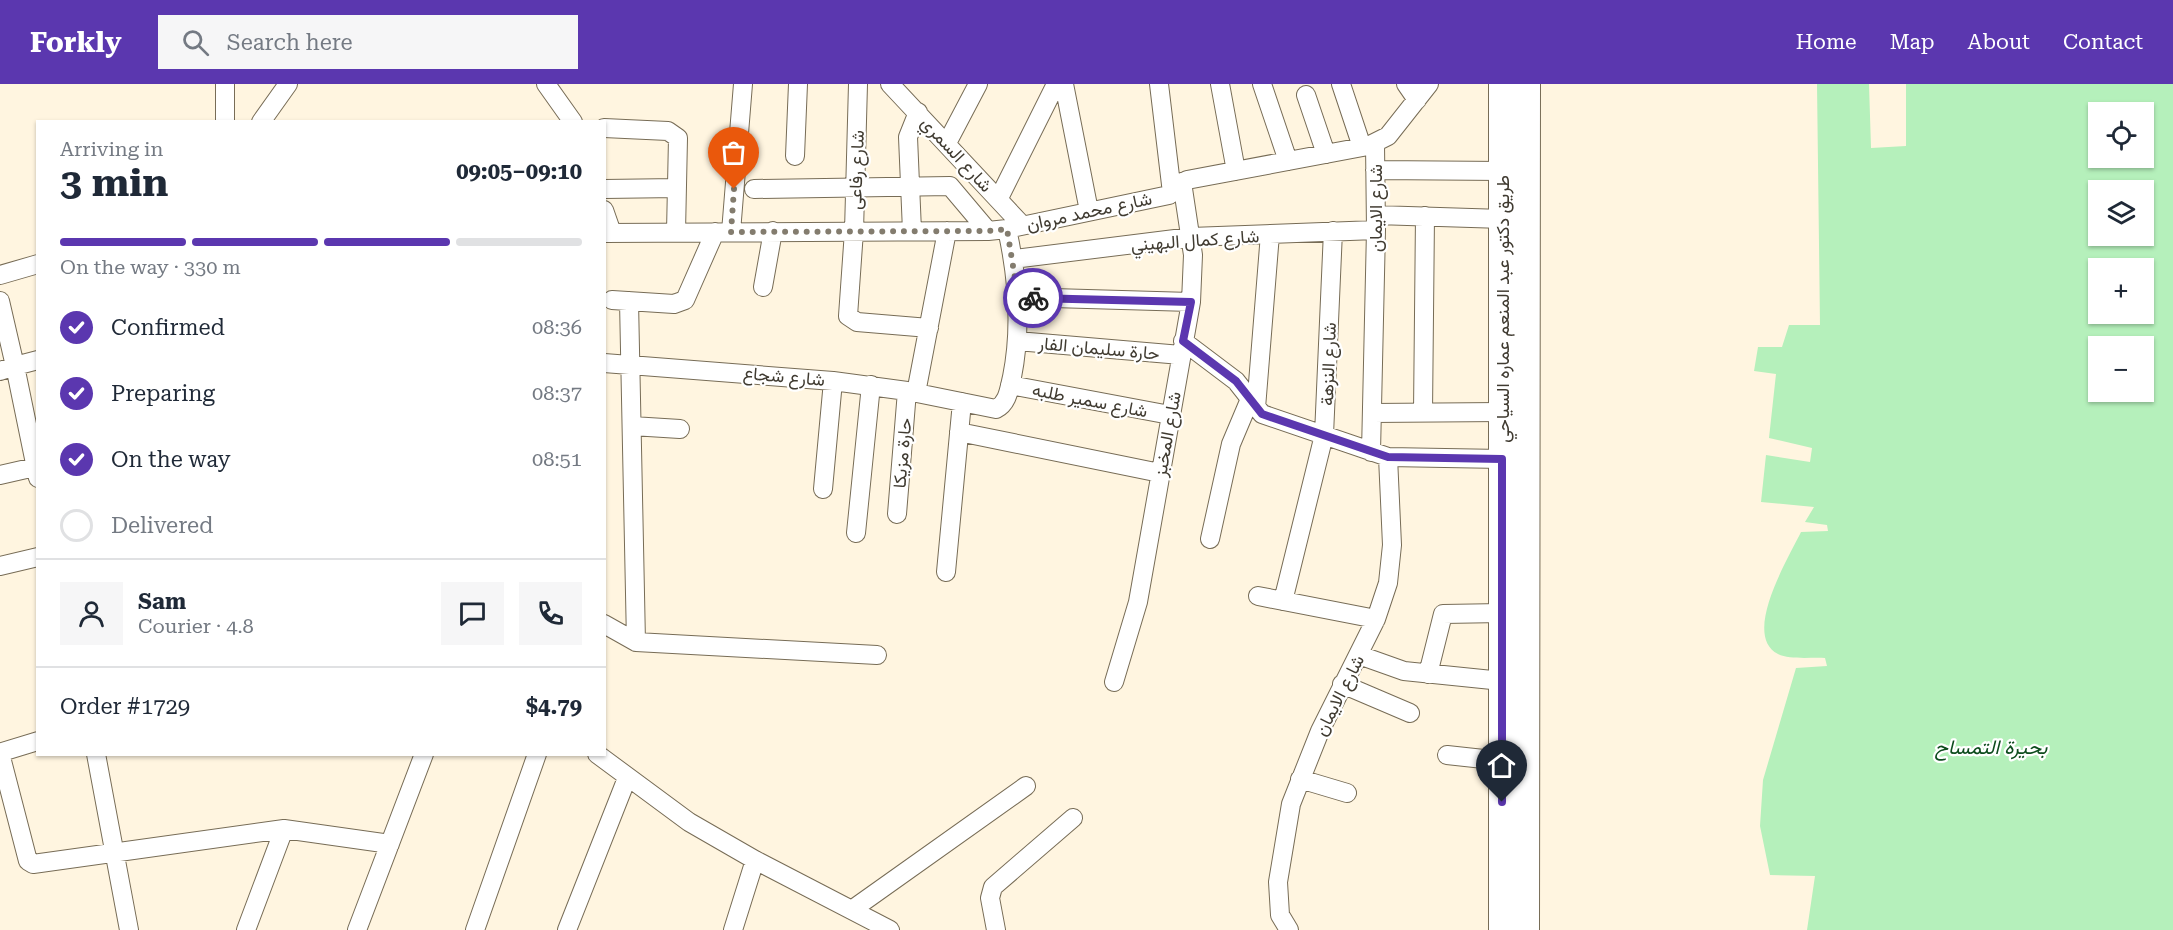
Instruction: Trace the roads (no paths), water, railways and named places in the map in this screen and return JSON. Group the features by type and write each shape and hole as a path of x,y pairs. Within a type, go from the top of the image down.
{"main road":[{"name":"طريق دكتور عبد المنعم عماره السياحي","path":"1502,84 1502,930"},
{"name":"طريق دكتور عبد المنعم عماره السياحي","path":"1526,930 1527,84"}],"street":[{"path":"225,84 225,120"},
{"path":"262,120 288,84"},
{"path":"546,84 572,120"},
{"path":"636,642 631,365 621,300 674,304 685,300 723,232 743,84"},
{"path":"795,156 798,84"},
{"name":"شارع رفاعى","path":"858,84 854,231 848,316 857,322 929,328"},
{"path":"947,143 978,84"},
{"path":"999,198 1056,84"},
{"path":"1064,84 1089,211"},
{"name":"شارع المخبز","path":"1114,682 1138,602 1191,302 1194,270 1191,237 1177,188 1159,84"},
{"path":"1220,84 1236,171"},
{"path":"1262,84 1288,161"},
{"name":"شارع الايمان","path":"1289,930 1280,915 1278,882 1291,804 1342,684 1376,619 1391,564 1380,455 1372,413 1376,170 1368,145 1341,84"},
{"path":"1406,84 1416,100"},
{"path":"1368,145 1388,136 1429,84"},
{"name":"شارع السمري","path":"900,88 918,112 999,198 1015,227"},
{"path":"1306,95 1326,154"},
{"path":"912,231 908,137 918,112"},
{"path":"606,128 673,133 679,143 675,232"},
{"name":"شارع محمد مروان","path":"608,233 988,231 1089,211 1236,171 1368,145"},
{"path":"1376,170 1503,171"},
{"path":"754,189 950,186 988,231"},
{"path":"606,189 677,188"},
{"path":"1423,413 1425,216"},
{"name":"شارع كمال البهيني","path":"1014,259 1191,237 1333,231 1376,222 1425,216 1503,219"},
{"path":"1010,385 1017,341 1015,227"},
{"path":"763,287 773,231"},
{"name":"حارة مزيكا","path":"897,514 912,392 929,328 948,231"},
{"name":"شارع النزهة","path":"1283,601 1324,435 1333,231"},
{"path":"1210,539 1231,444 1253,403 1270,234"},
{"path":"0,275 36,265"},
{"path":"1018,297 1191,302"},
{"path":"0,301 7,368 34,439 36,473 0,475"},
{"name":"حارة سليمان الفار","path":"1017,341 1182,348"},
{"path":"1182,348 1236,381 1262,414 1380,455 1502,459"},
{"path":"7,368 36,361"},
{"name":"شارع شجاع","path":"606,363 871,385 996,409 1005,403 1010,385"},
{"path":"824,489 833,381"},
{"path":"856,533 871,385"},
{"name":"شارع سمير طلبه","path":"1010,385 1170,415"},
{"path":"946,572 962,402"},
{"path":"1372,413 1502,412"},
{"path":"632,426 680,429"},
{"path":"959,432 1160,473"},
{"path":"0,566 36,557"},
{"path":"1257,596 1376,619"},
{"path":"1428,674 1443,614 1502,613"},
{"path":"606,625 636,642 877,655"},
{"path":"1359,655 1404,671 1502,681"},
{"path":"1342,684 1410,713"},
{"path":"36,741 8,748 2,752 1,757 28,861 33,864 284,829 390,844"},
{"path":"1447,755 1502,761"},
{"path":"96,756 129,930"},
{"path":"357,930 423,756"},
{"path":"475,930 536,756"},
{"path":"600,756 689,822 755,860 890,930"},
{"path":"567,930 627,778"},
{"path":"1300,779 1347,793"},
{"path":"853,909 1026,786"},
{"path":"996,930 990,898 993,887 1073,818"},
{"path":"246,930 284,829"},
{"path":"733,930 755,860"}],"water":[{"name":"بحيرة التمساح","path":"1817,84 1869,84 1871,148 1906,146 1906,84 2173,84 2173,930 1807,930 1815,876 1770,875 1760,826 1763,780 1796,668 1827,666 1825,658 1795,658 1778,654 1768,644 1764,630 1771,595 1801,532 1828,531 1827,525 1805,522 1814,507 1761,502 1766,455 1810,462 1812,448 1769,438 1776,374 1754,371 1758,347 1782,347 1789,325 1820,325"}]}
